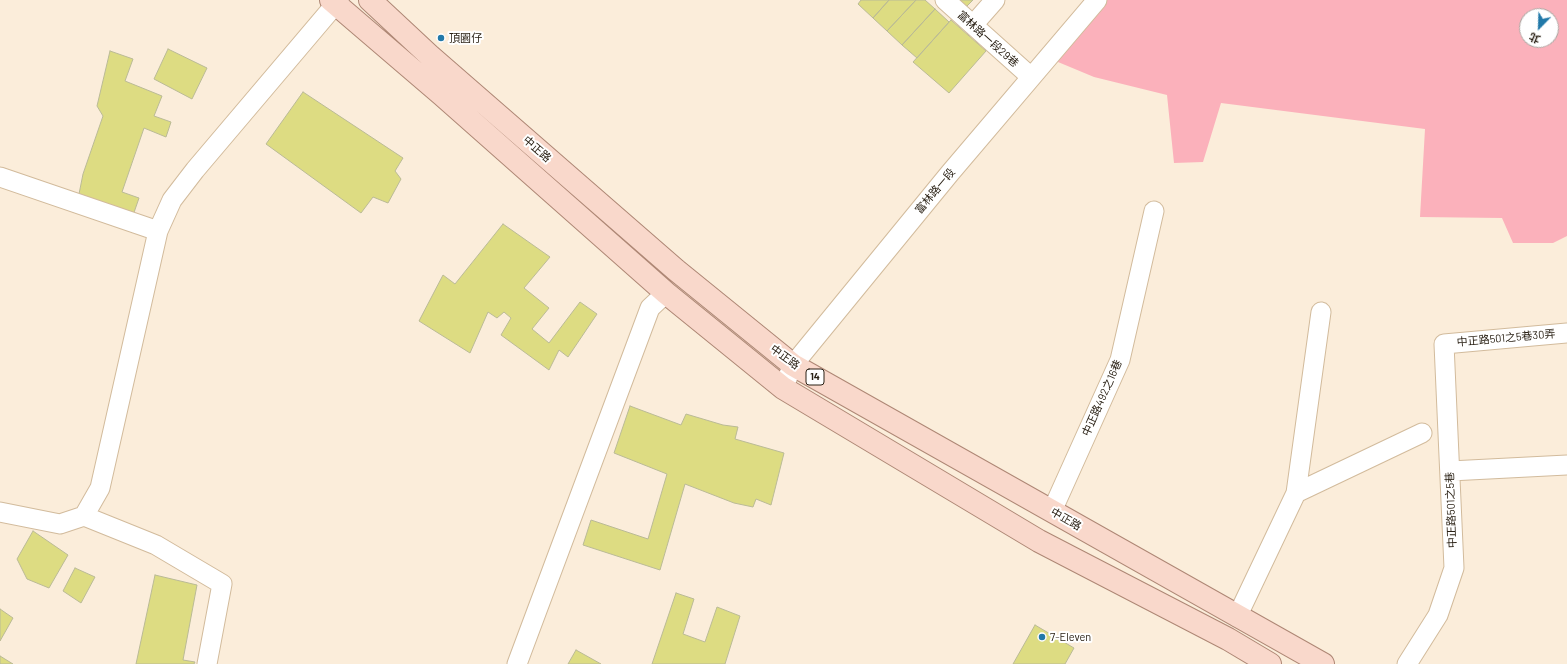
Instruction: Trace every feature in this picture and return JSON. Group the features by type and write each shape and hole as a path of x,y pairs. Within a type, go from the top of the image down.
{"main road":[{"name":"中正路","path":"370,0 441,65 676,270 792,365 1237,617 1323,664"},
{"name":"中正路","path":"335,1 666,293 783,388 1039,541 1228,639 1270,664"}],"street":[{"name":"富林路一段29巷","path":"945,0 1031,77"},
{"path":"973,25 995,0"},
{"name":"富林路一段","path":"783,388 792,365 950,173 1097,0"},
{"path":"84,516 100,488 158,231 172,200 195,170 335,1"},
{"path":"0,177 158,231"},
{"name":"中正路492之16巷","path":"1052,511 1120,360 1154,211"},
{"path":"517,664 650,308 666,293"},
{"path":"1237,617 1296,493 1321,312"},
{"name":"中正路501之5巷30弄","path":"1444,344 1567,333"},
{"name":"中正路501之5巷","path":"1407,664 1438,615 1454,568 1444,344"},
{"path":"1296,493 1422,433"},
{"path":"1450,471 1567,465"},
{"path":"0,512 60,524 84,516 156,545 222,584 207,664"}],"shaded area":[{"path":"1097,0 1567,0 1567,236 1553,243 1513,243 1502,218 1420,217 1425,129 1221,103 1203,162 1174,163 1167,95 1094,77 1046,57"}],"building":[{"path":"861,0 889,0 873,18 858,4"},
{"path":"889,0 916,0 887,31 873,18"},
{"path":"916,0 925,0 935,9 902,45 887,31"},
{"path":"959,0 973,0 966,7"},
{"path":"935,9 949,22 917,58 902,45"},
{"path":"951,20 986,51 949,93 913,62"},
{"path":"168,49 207,68 192,99 154,79"},
{"path":"110,51 133,59 125,81 162,96 154,116 171,122 166,137 144,128 122,192 139,198 129,227 76,209 83,174 103,116 97,106"},
{"path":"303,92 403,158 395,171 401,179 388,203 373,197 361,213 266,144"},
{"path":"503,224 550,257 524,288 549,308 532,329 549,343 580,302 597,314 568,357 559,350 549,370 501,335 511,318 504,312 497,318 488,312 470,353 419,321 443,275 455,284"},
{"path":"630,406 681,425 686,414 723,425 738,427 735,439 784,453 771,505 756,499 753,507 734,503 685,484 660,570 583,545 591,520 648,539 667,474 614,453"},
{"path":"33,531 68,555 49,588 27,579 17,559"},
{"path":"75,568 95,577 81,603 63,591"},
{"path":"155,575 197,585 183,660 195,662 194,664 136,664"},
{"path":"676,593 694,599 683,634 705,642 717,607 740,616 725,664 652,664"},
{"path":"0,609 13,618 0,641"},
{"name":"7-Eleven","path":"1035,625 1074,648 1065,664 1013,664"},
{"path":"576,650 601,664 568,664"},
{"path":"0,656 13,664 0,664"}],"place":[{"name":"頂園仔","path":"441,38"},
{"name":"7-Eleven","path":"1042,637"}]}
